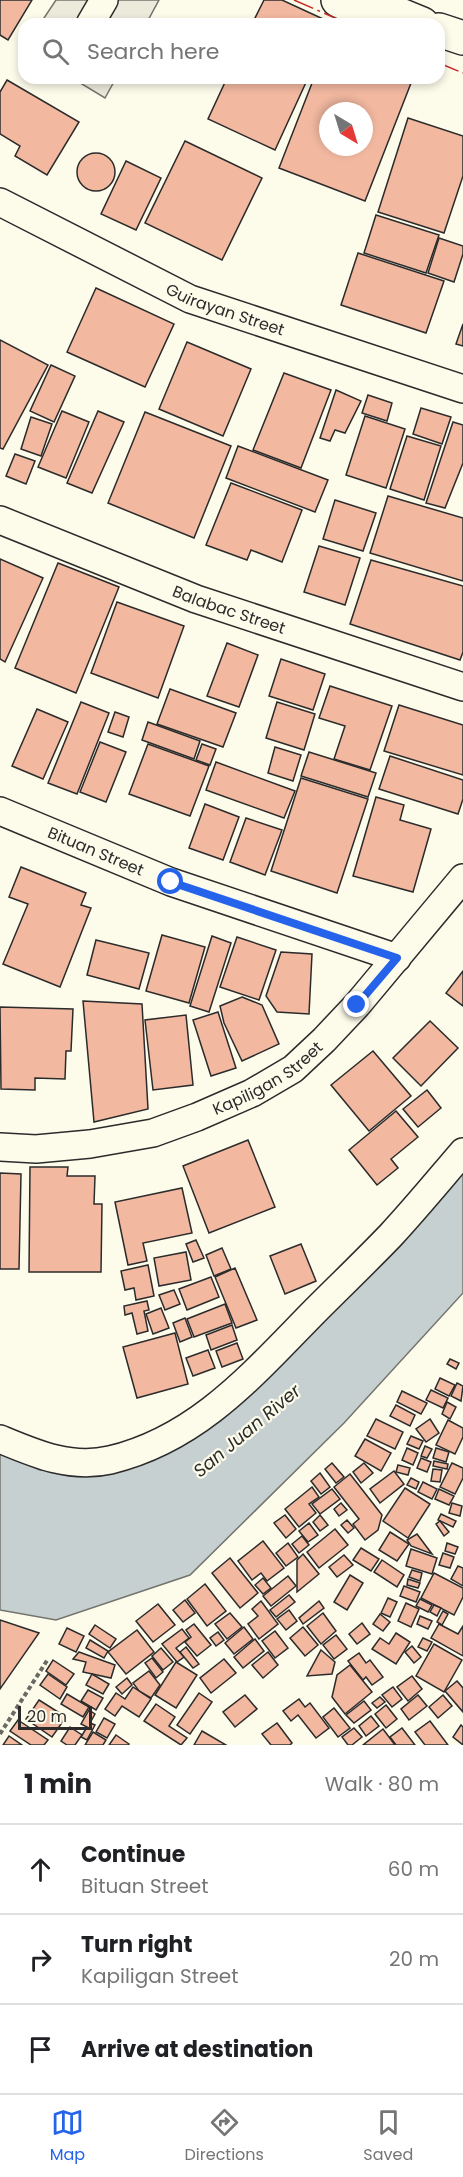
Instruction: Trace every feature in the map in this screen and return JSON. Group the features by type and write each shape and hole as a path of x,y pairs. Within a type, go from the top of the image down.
{"main road":[{"path":"338,0 376,18"},
{"path":"364,0 408,18"},
{"path":"445,32 463,38"},
{"path":"445,45 463,51"}],"street":[{"path":"94,18 104,0"},
{"name":"Guirayan Street","path":"0,202 190,299 463,389"},
{"name":"Balabac Street","path":"0,520 196,598 463,687"},
{"name":"Bituan Street","path":"0,811 171,882 397,958"},
{"name":"Kapiligan Street","path":"0,1147 36,1149 90,1144 153,1133 252,1093 292,1069 324,1040 397,958 463,878"},
{"path":"0,1439 41,1456 68,1463 108,1460 158,1444 194,1422 231,1395 392,1234 463,1152"}],"path":[{"path":"0,1734 48,1659"}],"shaded area":[{"path":"56,0 159,0 149,18 44,18"},
{"path":"82,84 113,84 105,98"}],"water":[{"name":"San Juan River","path":"463,1168 463,1293 344,1423 190,1575 56,1620 0,1610 0,1453 40,1470 91,1473 155,1457"}],"building":[{"path":"0,0 32,0 21,18 18,18 18,23 8,40 0,35"},
{"path":"264,0 282,0 321,18 255,18"},
{"path":"7,80 79,122 47,175 15,156 20,146 0,134 0,92"},
{"path":"224,84 305,84 275,150 208,119"},
{"path":"312,84 411,84 365,201 279,168"},
{"path":"408,118 463,136 463,176 444,233 378,212"},
{"path":"185,141 262,178 222,260 145,223"},
{"path":"96,153 110,158 115,172 110,186 96,191 82,186 77,172 82,158"},
{"path":"126,161 161,178 136,230 101,214"},
{"path":"376,215 439,235 426,273 364,253"},
{"path":"439,238 463,246 463,254 454,282 428,273"},
{"path":"358,253 444,281 426,333 341,305"},
{"path":"96,288 174,324 145,387 67,352"},
{"path":"463,324 463,346 456,344"},
{"path":"0,340 48,365 3,449 0,448"},
{"path":"187,342 251,369 223,436 159,409"},
{"path":"51,365 75,376 54,422 30,411"},
{"path":"284,373 331,390 301,468 253,450"},
{"path":"336,390 361,401 345,433 335,430 330,441 320,438"},
{"path":"368,395 392,403 387,421 362,413"},
{"path":"421,408 451,417 442,444 413,434"},
{"path":"62,411 89,422 66,478 38,467"},
{"path":"98,411 124,422 92,493 67,483"},
{"path":"145,412 231,446 194,538 108,503"},
{"path":"365,416 405,429 386,488 346,475"},
{"path":"31,417 52,424 41,456 21,449"},
{"path":"453,422 463,425 463,463 445,508 426,503"},
{"path":"407,436 441,446 424,500 390,489"},
{"path":"238,446 328,480 315,512 226,478"},
{"path":"15,454 35,461 26,484 6,476"},
{"path":"231,483 302,510 282,562 251,550 247,560 206,545"},
{"path":"388,496 463,518 463,581 370,553"},
{"path":"335,500 376,513 363,551 323,539"},
{"path":"319,546 360,558 345,605 304,592"},
{"path":"0,559 43,578 5,662 0,659"},
{"path":"371,560 463,586 463,652 460,660 350,624"},
{"path":"58,563 119,587 76,693 15,668"},
{"path":"117,602 184,626 158,698 91,673"},
{"path":"227,643 258,655 239,707 207,696"},
{"path":"281,659 325,674 313,710 269,696"},
{"path":"330,686 392,706 370,770 334,759 345,726 319,718"},
{"path":"170,689 236,713 223,747 157,724"},
{"path":"81,702 109,713 77,794 48,783"},
{"path":"277,702 315,714 304,750 266,738"},
{"path":"399,705 463,725 463,775 384,751"},
{"path":"37,709 68,722 43,779 12,766"},
{"path":"115,712 129,717 123,737 108,732"},
{"path":"148,722 200,741 194,759 142,740"},
{"path":"100,742 126,752 106,802 80,792"},
{"path":"148,744 209,766 190,816 129,794"},
{"path":"202,744 216,749 210,765 196,760"},
{"path":"275,747 301,755 293,781 268,773"},
{"path":"309,752 376,773 368,797 301,776"},
{"path":"390,756 463,780 463,799 458,814 379,789"},
{"path":"216,762 295,791 284,818 206,790"},
{"path":"301,778 368,799 337,893 271,871"},
{"path":"376,797 404,805 400,820 431,829 413,892 353,876"},
{"path":"205,804 239,817 223,860 189,848"},
{"path":"246,818 282,830 265,875 230,862"},
{"path":"21,867 86,893 81,905 91,908 60,987 3,964 28,904 9,897"},
{"path":"162,935 205,947 189,1003 146,991"},
{"path":"212,936 231,943 209,1012 190,1006"},
{"path":"237,937 276,950 259,1000 220,987"},
{"path":"96,940 149,953 139,989 87,975"},
{"path":"281,952 312,954 309,1014 277,1012 266,996"},
{"path":"463,971 463,1006 446,993"},
{"path":"242,997 262,1005 279,1044 242,1061 224,1023 220,1006"},
{"path":"83,1001 142,1004 148,1109 94,1122"},
{"path":"0,1007 73,1009 71,1051 66,1051 65,1079 35,1078 35,1090 1,1089"},
{"path":"218,1012 236,1068 211,1076 193,1020"},
{"path":"186,1015 193,1085 153,1090 145,1020"},
{"path":"430,1021 458,1048 421,1086 393,1058"},
{"path":"373,1051 411,1096 369,1131 331,1085"},
{"path":"427,1090 441,1108 418,1127 403,1109"},
{"path":"396,1111 418,1137 391,1159 398,1168 377,1185 349,1150"},
{"path":"248,1140 275,1207 209,1233 183,1166"},
{"path":"30,1167 68,1167 67,1176 95,1176 94,1204 102,1204 101,1272 29,1272"},
{"path":"0,1173 21,1174 19,1269 0,1269"},
{"path":"182,1188 192,1233 143,1243 147,1261 128,1265 115,1202"},
{"path":"196,1240 204,1258 193,1262 186,1244"},
{"path":"301,1244 316,1281 285,1294 270,1256"},
{"path":"222,1248 231,1269 214,1276 206,1255"},
{"path":"186,1252 191,1280 159,1286 154,1258"},
{"path":"148,1265 154,1296 136,1300 134,1288 125,1290 121,1271"},
{"path":"235,1268 257,1320 236,1328 215,1277"},
{"path":"211,1277 219,1297 187,1310 179,1289"},
{"path":"174,1290 180,1304 165,1310 159,1295"},
{"path":"147,1301 149,1310 144,1311 148,1331 137,1334 132,1313 125,1315 124,1306"},
{"path":"225,1304 232,1323 194,1337 187,1319"},
{"path":"161,1308 169,1328 153,1334 146,1314"},
{"path":"185,1318 192,1337 180,1342 173,1323"},
{"path":"232,1325 237,1340 211,1350 206,1335"},
{"path":"175,1333 188,1384 137,1398 123,1347"},
{"path":"237,1343 243,1359 222,1367 216,1351"},
{"path":"208,1350 215,1368 193,1376 186,1358"},
{"path":"450,1359 459,1363 456,1369 447,1364"},
{"path":"440,1378 455,1385 449,1396 435,1389"},
{"path":"457,1383 463,1386 461,1401 451,1396"},
{"path":"431,1390 448,1398 443,1408 426,1400"},
{"path":"402,1391 427,1403 421,1414 397,1402"},
{"path":"447,1402 456,1407 450,1419 442,1414"},
{"path":"396,1405 415,1415 410,1426 390,1416"},
{"path":"376,1419 403,1432 395,1449 367,1436"},
{"path":"430,1419 439,1433 426,1442 416,1429"},
{"path":"448,1420 463,1428 463,1437 455,1454 436,1445"},
{"path":"411,1436 423,1441 419,1449 407,1444"},
{"path":"365,1439 391,1453 381,1471 355,1456"},
{"path":"425,1446 432,1449 427,1458 421,1456"},
{"path":"407,1448 418,1453 413,1465 402,1460"},
{"path":"436,1448 449,1452 446,1462 433,1458"},
{"path":"421,1458 431,1462 427,1472 417,1468"},
{"path":"434,1461 448,1464 447,1469 433,1466"},
{"path":"332,1463 344,1477 336,1483 325,1469"},
{"path":"364,1463 373,1473 361,1483 353,1472"},
{"path":"452,1463 463,1468 463,1478 455,1494 440,1487"},
{"path":"398,1465 410,1468 408,1475 396,1472"},
{"path":"433,1469 442,1470 440,1482 431,1481"},
{"path":"394,1471 404,1484 380,1503 370,1489"},
{"path":"320,1473 330,1487 321,1494 311,1481"},
{"path":"350,1474 382,1515 378,1530 365,1540 353,1524 359,1519 334,1487"},
{"path":"411,1478 419,1482 416,1489 407,1485"},
{"path":"423,1482 437,1489 432,1499 418,1492"},
{"path":"312,1487 319,1497 309,1504 316,1513 299,1527 285,1509"},
{"path":"405,1488 430,1504 408,1538 383,1521"},
{"path":"332,1489 340,1499 320,1514 312,1504"},
{"path":"439,1489 454,1496 449,1505 435,1499"},
{"path":"341,1503 347,1510 339,1516 334,1509"},
{"path":"452,1503 462,1506 460,1516 449,1513"},
{"path":"441,1514 456,1521 453,1527 438,1520"},
{"path":"285,1515 296,1529 286,1538 274,1523"},
{"path":"320,1515 328,1525 320,1531 313,1522"},
{"path":"347,1520 354,1528 348,1533 341,1525"},
{"path":"440,1521 449,1532 444,1536 436,1524"},
{"path":"309,1523 318,1535 308,1542 299,1531"},
{"path":"335,1529 348,1545 319,1568 307,1552"},
{"path":"390,1532 409,1544 397,1561 379,1550"},
{"path":"417,1534 432,1554 411,1546 407,1540"},
{"path":"302,1536 309,1545 299,1553 292,1544"},
{"path":"263,1541 284,1568 267,1581 261,1573 252,1580 238,1561"},
{"path":"288,1543 298,1557 286,1566 276,1553"},
{"path":"447,1543 458,1547 455,1554 445,1551"},
{"path":"361,1548 379,1559 371,1571 353,1560"},
{"path":"411,1549 437,1558 432,1574 406,1566"},
{"path":"443,1553 454,1557 450,1568 439,1565"},
{"path":"303,1554 319,1574 297,1592 297,1560"},
{"path":"344,1555 353,1565 337,1577 329,1567"},
{"path":"230,1558 258,1593 240,1608 212,1573"},
{"path":"382,1560 404,1575 397,1587 374,1572"},
{"path":"458,1566 463,1568 463,1586 451,1579"},
{"path":"412,1570 422,1573 420,1581 409,1577"},
{"path":"434,1573 463,1588 463,1597 454,1615 421,1598"},
{"path":"350,1575 363,1583 347,1610 334,1602"},
{"path":"288,1576 296,1586 271,1606 263,1596"},
{"path":"263,1578 271,1588 263,1594 255,1585"},
{"path":"408,1579 420,1583 418,1588 407,1585"},
{"path":"205,1584 226,1611 207,1626 187,1599"},
{"path":"404,1586 420,1592 416,1602 400,1596"},
{"path":"289,1595 295,1602 276,1617 270,1610"},
{"path":"388,1598 397,1602 390,1617 381,1613"},
{"path":"420,1599 432,1605 428,1612 416,1606"},
{"path":"185,1600 195,1613 183,1622 173,1610"},
{"path":"261,1601 278,1624 259,1639 248,1624 258,1616 252,1609"},
{"path":"319,1601 324,1608 303,1624 299,1618"},
{"path":"406,1603 419,1609 411,1627 398,1621"},
{"path":"158,1604 175,1625 153,1642 136,1621"},
{"path":"434,1605 441,1608 437,1616 430,1612"},
{"path":"289,1610 297,1621 286,1630 277,1619"},
{"path":"443,1611 448,1614 442,1625 437,1622"},
{"path":"230,1613 242,1627 227,1639 215,1624"},
{"path":"323,1613 336,1631 321,1644 307,1626"},
{"path":"380,1614 390,1622 383,1631 373,1624"},
{"path":"420,1616 432,1621 428,1629 417,1624"},
{"path":"0,1620 39,1633 0,1689"},
{"path":"362,1623 370,1634 357,1644 349,1634"},
{"path":"194,1624 211,1645 197,1656 185,1642 191,1637 186,1630"},
{"path":"439,1624 458,1634 463,1626 463,1656 431,1638"},
{"path":"95,1625 116,1639 110,1648 89,1634"},
{"path":"244,1627 253,1639 234,1654 225,1643"},
{"path":"303,1627 318,1645 305,1656 290,1638"},
{"path":"67,1628 84,1636 76,1652 59,1644"},
{"path":"182,1629 189,1638 176,1648 184,1657 177,1662 162,1644"},
{"path":"137,1630 154,1652 126,1674 108,1652"},
{"path":"275,1631 288,1648 275,1658 262,1641"},
{"path":"218,1632 224,1640 216,1646 210,1638"},
{"path":"396,1633 410,1642 396,1664 372,1649 380,1638 389,1644"},
{"path":"336,1635 347,1649 334,1659 323,1645"},
{"path":"423,1638 432,1642 427,1651 418,1647"},
{"path":"255,1639 264,1651 243,1668 234,1657"},
{"path":"90,1640 108,1651 104,1658 86,1648"},
{"path":"434,1644 462,1660 444,1692 416,1676"},
{"path":"412,1646 421,1657 414,1663 405,1652"},
{"path":"186,1647 199,1664 193,1668 180,1652"},
{"path":"161,1648 173,1662 163,1670 152,1656"},
{"path":"321,1650 335,1662 332,1674 307,1676"},
{"path":"79,1652 115,1665 111,1678 83,1672 86,1662 73,1659"},
{"path":"268,1652 278,1665 263,1678 252,1665"},
{"path":"359,1653 366,1663 370,1660 383,1677 372,1685 366,1677 363,1680 348,1661"},
{"path":"152,1658 163,1672 156,1678 145,1663"},
{"path":"224,1659 236,1673 211,1693 200,1678"},
{"path":"53,1660 74,1674 66,1685 46,1671"},
{"path":"176,1662 197,1675 176,1708 155,1695"},
{"path":"350,1665 372,1692 345,1714 332,1697 337,1675"},
{"path":"149,1671 160,1685 151,1698 139,1691 133,1683"},
{"path":"48,1674 67,1687 60,1699 40,1685"},
{"path":"92,1674 109,1684 103,1694 86,1685"},
{"path":"412,1676 422,1689 408,1701 397,1687"},
{"path":"127,1678 132,1685 122,1694 116,1687"},
{"path":"457,1681 463,1688 463,1712 445,1691"},
{"path":"133,1687 151,1699 139,1717 122,1706 115,1716 105,1709 116,1693 125,1699"},
{"path":"393,1687 402,1699 392,1707 382,1695"},
{"path":"88,1690 103,1698 96,1710 81,1701"},
{"path":"199,1693 212,1702 190,1734 177,1725"},
{"path":"67,1694 89,1707 83,1717 61,1704"},
{"path":"245,1695 257,1709 235,1727 223,1712"},
{"path":"418,1695 427,1706 409,1720 401,1709"},
{"path":"443,1695 452,1706 438,1718 429,1707"},
{"path":"380,1697 385,1702 377,1708 372,1703"},
{"path":"299,1699 305,1707 310,1703 329,1728 316,1738 298,1715 291,1721 283,1711"},
{"path":"39,1700 66,1717 52,1737 26,1719"},
{"path":"364,1701 371,1710 354,1723 346,1715"},
{"path":"156,1704 175,1717 169,1726 187,1738 181,1745 144,1721"},
{"path":"386,1705 397,1719 386,1728 375,1714"},
{"path":"334,1708 350,1728 338,1737 323,1717"},
{"path":"89,1710 95,1714 90,1723 95,1725 87,1740 81,1737 87,1727 81,1724"},
{"path":"371,1716 379,1726 366,1736 359,1726"},
{"path":"104,1718 115,1724 107,1738 96,1732"},
{"path":"18,1720 48,1740 44,1745 31,1745 10,1731"},
{"path":"430,1721 448,1745 425,1745 415,1732"},
{"path":"277,1723 292,1743 290,1745 271,1745 262,1734"},
{"path":"461,1725 463,1727 463,1745 453,1737"},
{"path":"70,1727 82,1735 75,1745 67,1745 61,1741"},
{"path":"354,1728 362,1737 352,1745 348,1745 342,1737"},
{"path":"402,1728 415,1745 396,1745 390,1737"},
{"path":"383,1729 395,1745 363,1745"},
{"path":"202,1731 226,1745 194,1745"},
{"path":"93,1732 106,1740 103,1745 85,1745"},
{"path":"116,1735 129,1744 109,1745"},
{"path":"9,1736 22,1745 3,1745"}],"power":[{"path":"294,0 335,18"},
{"path":"445,66 463,73"}],"route":[{"path":"171,882 397,958 357,1005"}]}
